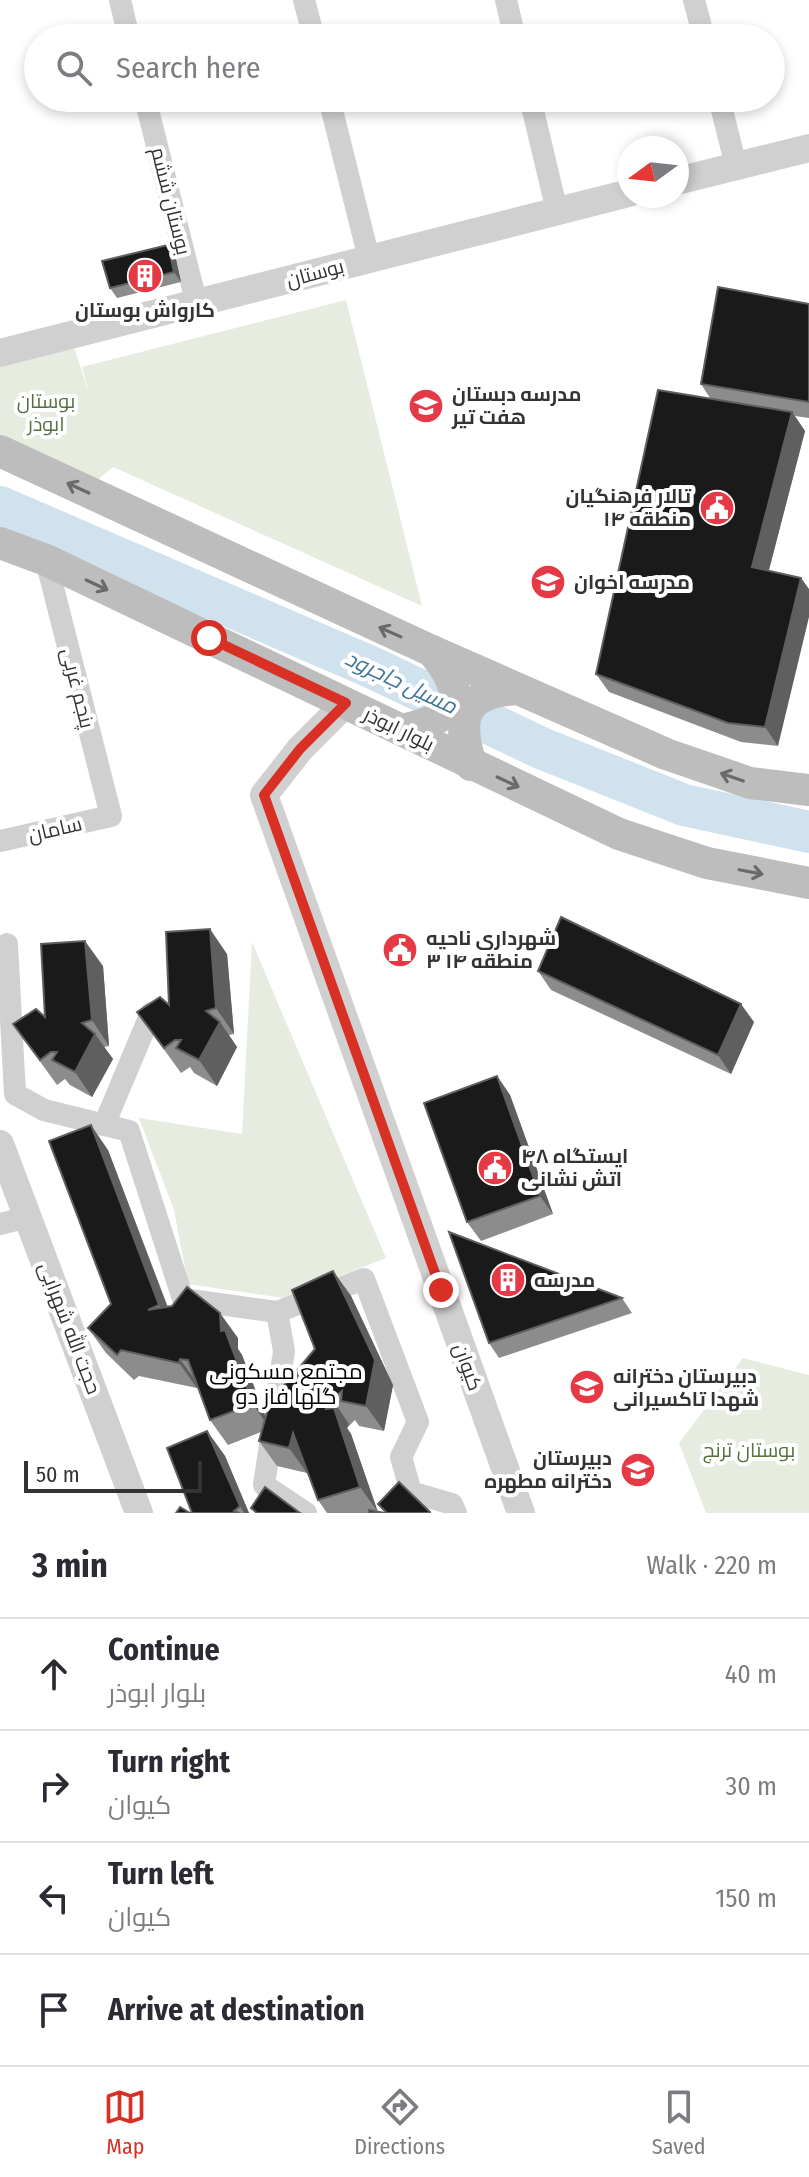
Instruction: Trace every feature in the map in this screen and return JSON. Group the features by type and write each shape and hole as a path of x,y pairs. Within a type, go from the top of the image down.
{"main road":[{"path":"0,451 432,651 666,754 750,783 809,790"},
{"name":"بلوار ابوذر","path":"0,543 46,560 619,834 707,863 809,883"},
{"path":"402,730 424,726 440,718 452,705 455,687 449,671 432,651"},
{"path":"471,765 464,743 464,720 473,701 492,691 517,689"}],"street":[{"path":"120,0 126,24"},
{"path":"304,0 310,24"},
{"path":"506,0 512,24"},
{"path":"694,0 700,24"},
{"name":"بوستان ششم","path":"149,112 197,305"},
{"path":"332,112 369,259"},
{"path":"533,112 557,211"},
{"path":"722,112 736,166"},
{"path":"689,178 809,148"},
{"name":"بوستان","path":"1,349 197,305 617,196"},
{"name":"پنجم غربی","path":"46,560 111,816"},
{"name":"کیوان","path":"346,703 300,749 264,795 521,1513"},
{"name":"سامان","path":"0,841 111,816"},
{"path":"7,944 15,1094 44,1110 129,1131 183,1299 277,1312 364,1279 418,1422 401,1457 411,1492 452,1504 456,1513"},
{"path":"104,1125 151,1013"},
{"name":"حجت الله شهرابی","path":"0,1144 139,1513"},
{"path":"0,1224 28,1217"},
{"path":"277,1312 284,1351 264,1485 306,1513"}],"green space":[{"name":"بوستان ابوذر","path":"346,300 422,606 113,467 90,486 0,443 0,362 72,341 91,399 82,367"},
{"path":"252,942 386,1258 284,1298 188,1284 174,1210 139,1118 242,1134"},
{"name":"بوستان ترنج","path":"743,1358 809,1375 809,1513 706,1513 679,1443"}],"building":[{"path":"168,245 174,272 110,288 102,261"},
{"path":"718,287 809,304 809,402 701,384"},
{"name":"تالار فرهنگیان منطقه ۱۴","path":"658,390 792,412 752,567 801,578 765,727 728,723 596,674"},
{"path":"561,917 741,1004 718,1055 538,971"},
{"path":"210,929 216,1008 206,1011 220,1022 199,1060 176,1048 181,1040 175,1040 164,1048 137,1012 160,997 169,1005 166,932"},
{"path":"85,941 92,1020 82,1023 95,1034 75,1072 52,1060 57,1052 51,1052 40,1060 13,1024 36,1009 45,1017 41,944"},
{"name":"ایستگاه ۴۸ اتش نشانی","path":"497,1076 540,1196 467,1222 424,1103"},
{"path":"91,1125 159,1305 148,1310 172,1306 187,1287 220,1313 221,1331 225,1330 253,1404 210,1420 188,1360 180,1359 179,1363 121,1350 117,1355 88,1328 111,1304 49,1141"},
{"name":"مدرسه","path":"449,1232 622,1298 489,1343"},
{"path":"333,1271 375,1360 366,1406 341,1401 342,1391 326,1409 334,1408 360,1487 318,1500 293,1433 289,1448 259,1441 271,1398 290,1401 281,1389 315,1349 292,1290"},
{"path":"207,1431 240,1506 234,1511 239,1513 192,1513 167,1448"},
{"path":"399,1482 430,1513 387,1513 378,1504"},
{"path":"265,1487 300,1513 257,1513 251,1508"},
{"path":"180,1507 190,1513 176,1513"}],"waterway":[{"name":"مسیل جاجرود","path":"0,507 373,668 541,748 684,805 809,832"}],"place":[{"name":"کارواش بوستان","path":"145,276"},
{"name":"مدرسه دبستان هفت تیر","path":"426,406"},
{"name":"تالار فرهنگیان منطقه ۱۴","path":"717,508"},
{"name":"مدرسه اخوان","path":"548,582"},
{"name":"شهرداری ناحیه ۳ منطقه ۱۴","path":"400,950"},
{"name":"ایستگاه ۴۸ اتش نشانی","path":"495,1168"},
{"name":"مدرسه","path":"508,1280"},
{"name":"دبیرستان دخترانه شهدا تاکسیرانی","path":"587,1387"},
{"name":"دبیرستان دخترانه مطهره","path":"638,1470"}],"district":[{"name":"مجتمع مسکونی گلها فاز دو","path":"286,1384"}],"route":[{"path":"209,638 346,703 300,749 264,795 441,1290"}]}
